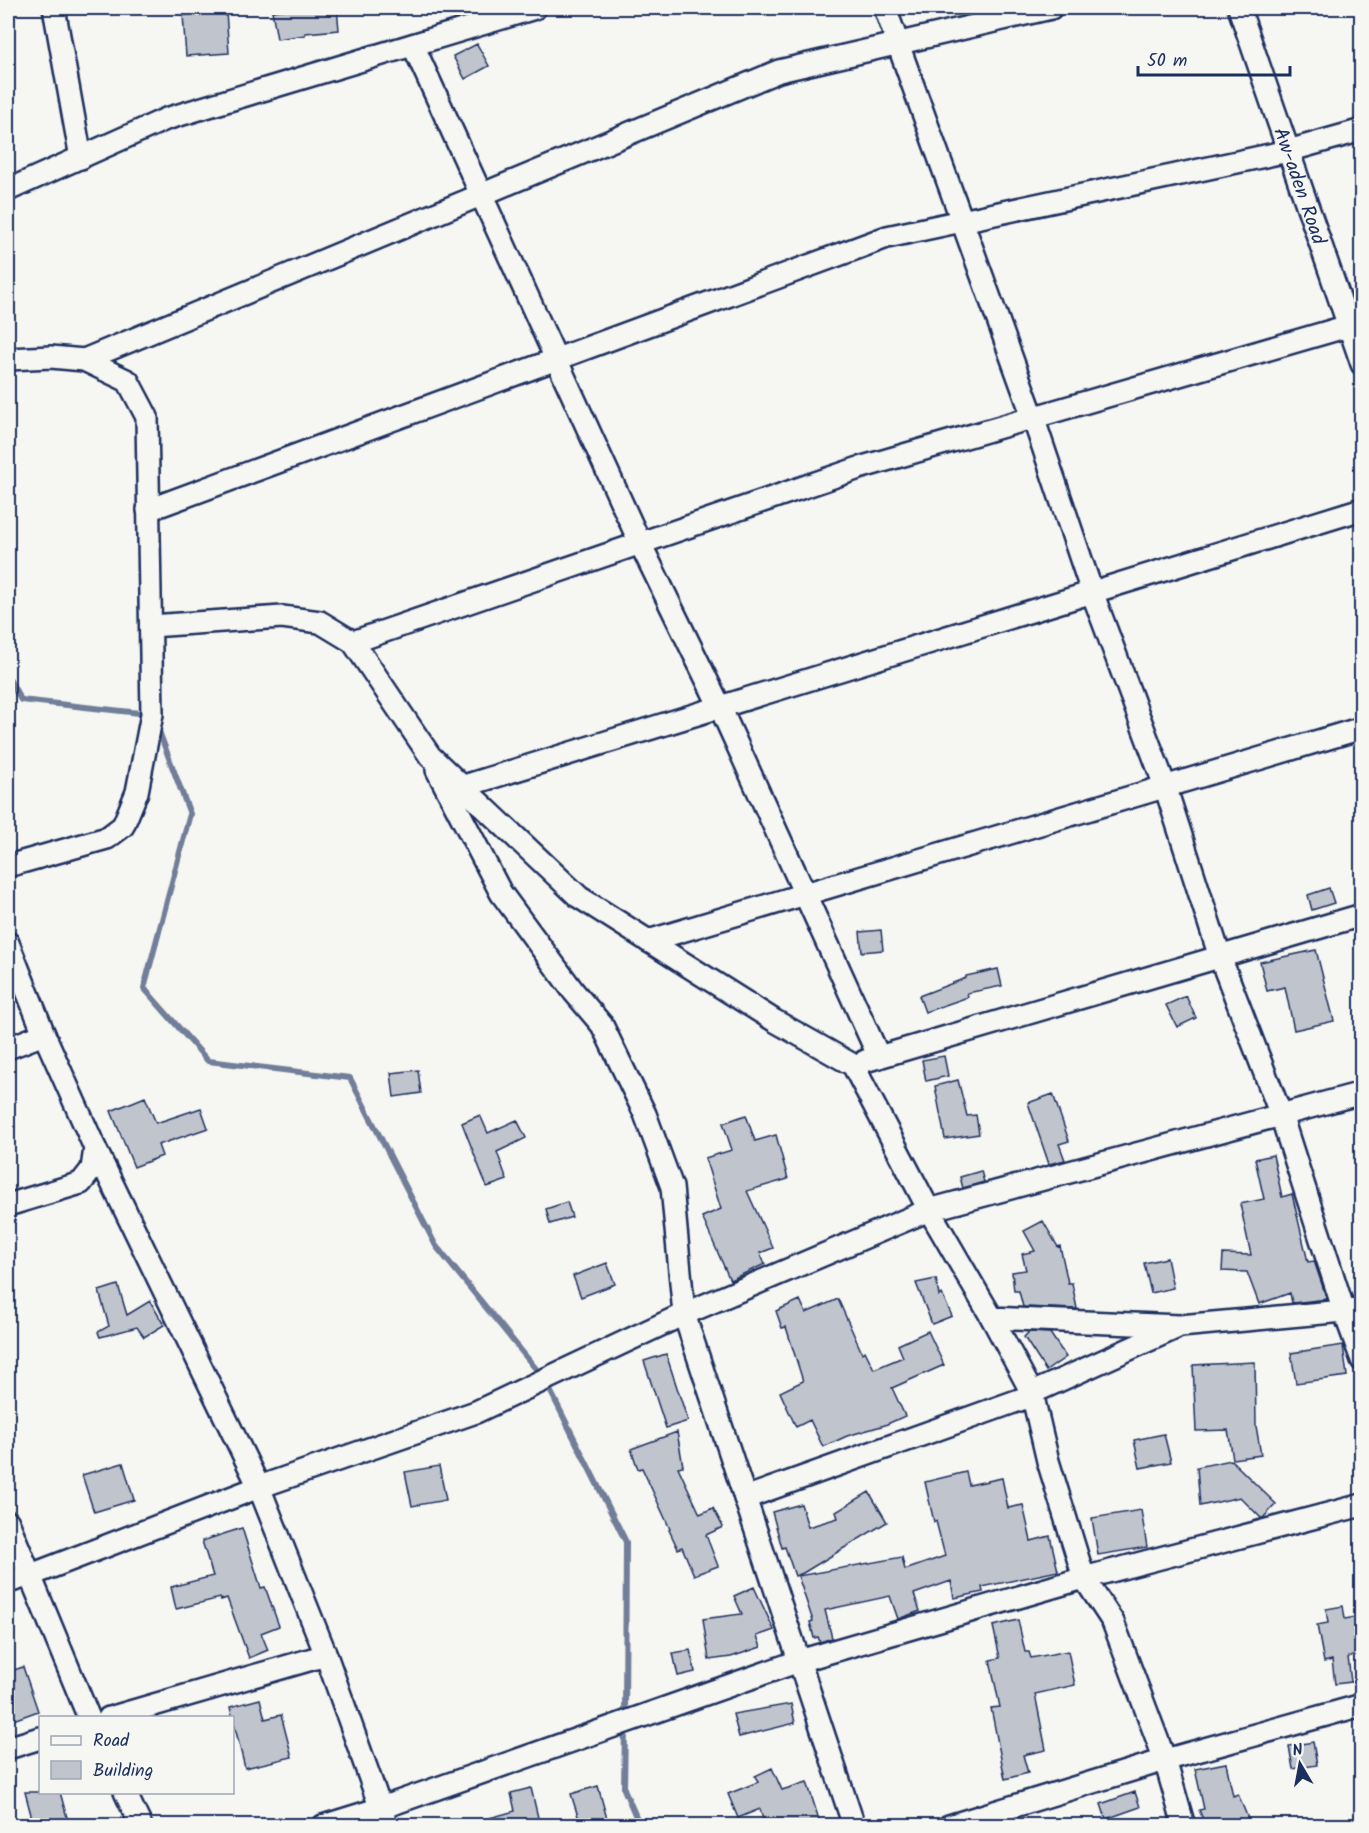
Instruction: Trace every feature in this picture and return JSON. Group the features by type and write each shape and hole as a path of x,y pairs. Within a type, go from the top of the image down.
{"street":[{"path":"54,8 81,158"},
{"path":"8,190 166,119 535,8"},
{"path":"885,8 1033,417 1092,592 1165,786 1220,957 1353,1310 1362,1360"},
{"path":"84,360 779,71 1051,8"},
{"name":"Aw-aden Road","path":"1239,8 1288,151 1355,324 1362,363"},
{"path":"413,45 640,543 720,707 879,1057"},
{"path":"148,510 887,237 1288,151 1362,130"},
{"path":"353,642 859,468 1355,324"},
{"path":"8,359 51,357 84,360 128,381 147,417 152,714 137,792 123,826 107,838 8,866"},
{"path":"455,789 1362,509"},
{"path":"151,626 282,617 320,622 353,642 429,756 455,789 579,897 775,1021 853,1065 929,1210 992,1318 1032,1393 1048,1461 1084,1578 1113,1622 1164,1761 1184,1826"},
{"path":"648,940 1362,728"},
{"path":"455,789 501,893 574,992 602,1025 645,1114 672,1187 684,1314 854,1826"},
{"path":"853,1065 1362,915"},
{"path":"8,943 44,1034 95,1148 259,1487 326,1655 384,1817"},
{"path":"8,1048 44,1034"},
{"path":"8,1582 259,1487 476,1412 684,1314 929,1210 1362,1093"},
{"path":"8,1205 81,1183 92,1169 95,1148"},
{"path":"992,1318 1180,1326 1353,1310"},
{"path":"745,1498 1025,1398 1180,1326"},
{"path":"323,1826 384,1817 800,1661 1084,1578 1362,1505"},
{"path":"8,1522 88,1716"},
{"path":"116,1716 326,1655"},
{"path":"949,1826 1164,1761 1362,1705"},
{"path":"8,1748 39,1738"},
{"path":"126,1794 141,1826"}],"building":[{"path":"295,8 337,8 339,30 305,33 305,35 277,39 272,11"},
{"path":"226,12 229,53 186,56 183,15"},
{"path":"477,44 489,66 465,79 453,56"},
{"path":"1329,888 1334,903 1312,910 1308,895"},
{"path":"881,930 883,950 862,952 860,932"},
{"path":"1316,950 1334,1021 1294,1030 1285,987 1267,991 1260,962"},
{"path":"998,969 1002,986 967,993 968,997 925,1012 919,996 966,978 966,976"},
{"path":"1186,996 1196,1018 1177,1027 1166,1005"},
{"path":"944,1056 948,1076 926,1081 922,1060"},
{"path":"418,1070 421,1093 394,1097 391,1073"},
{"path":"958,1080 967,1116 976,1115 979,1134 945,1139 935,1086"},
{"path":"1053,1094 1069,1141 1059,1144 1065,1160 1049,1164 1028,1103"},
{"path":"145,1097 156,1123 201,1108 208,1128 158,1145 162,1156 134,1167 111,1111"},
{"path":"480,1115 488,1133 517,1120 526,1138 497,1152 507,1180 487,1187 462,1123"},
{"path":"746,1115 755,1141 776,1135 788,1179 747,1191 773,1248 760,1253 765,1264 730,1280 702,1217 721,1209 705,1158 732,1150 723,1123"},
{"path":"1273,1155 1282,1197 1292,1194 1308,1262 1314,1261 1327,1299 1292,1303 1290,1293 1259,1304 1247,1272 1222,1271 1223,1254 1251,1255 1240,1204 1264,1199 1255,1159"},
{"path":"981,1171 984,1182 963,1188 960,1177"},
{"path":"567,1202 572,1217 550,1224 546,1209"},
{"path":"1043,1221 1058,1247 1060,1246 1068,1283 1072,1283 1077,1309 1023,1307 1019,1291 1014,1291 1012,1272 1026,1270 1022,1254 1035,1251 1024,1231"},
{"path":"1167,1258 1173,1288 1151,1293 1144,1263"},
{"path":"607,1263 615,1284 581,1297 573,1276"},
{"path":"936,1279 939,1296 942,1294 952,1316 932,1324 916,1283"},
{"path":"118,1285 127,1315 150,1301 164,1325 144,1337 137,1327 100,1337 98,1332 109,1326 99,1291"},
{"path":"838,1299 862,1353 865,1351 874,1369 903,1357 898,1345 928,1331 944,1365 892,1388 905,1416 885,1425 847,1436 823,1447 810,1420 796,1427 780,1392 803,1381 786,1327 782,1328 776,1311 800,1300 806,1313"},
{"path":"1029,1332 1050,1333 1066,1357 1046,1371 1024,1337"},
{"path":"1343,1345 1347,1376 1296,1383 1291,1353"},
{"path":"666,1354 688,1421 666,1428 644,1361"},
{"path":"1255,1362 1256,1426 1261,1455 1233,1459 1228,1430 1196,1431 1193,1365"},
{"path":"677,1432 683,1466 678,1467 700,1514 713,1508 723,1527 706,1535 718,1566 694,1575 682,1547 678,1549 642,1468 638,1469 631,1449"},
{"path":"1164,1434 1171,1462 1140,1468 1134,1440"},
{"path":"1231,1460 1276,1504 1263,1518 1240,1497 1200,1506 1197,1467"},
{"path":"123,1463 134,1500 94,1512 82,1475"},
{"path":"439,1466 446,1500 412,1506 405,1472"},
{"path":"966,1472 969,1485 1002,1478 1008,1508 1023,1505 1031,1541 1050,1536 1058,1571 982,1587 983,1592 954,1598 951,1581 914,1594 920,1611 898,1619 890,1596 825,1610 832,1638 820,1642 818,1637 814,1638 810,1622 813,1621 798,1576 902,1557 905,1570 945,1556 925,1482"},
{"path":"869,1492 887,1522 795,1576 785,1547 782,1548 772,1512 801,1504 808,1527 838,1518 836,1512"},
{"path":"1141,1510 1147,1547 1098,1555 1092,1518"},
{"path":"242,1528 261,1588 265,1587 279,1626 261,1633 268,1650 249,1658 227,1598 176,1609 171,1587 213,1576 202,1541"},
{"path":"754,1587 774,1630 757,1636 761,1647 731,1657 709,1660 703,1619 742,1614 734,1596"},
{"path":"1343,1606 1345,1619 1362,1616 1362,1654 1348,1657 1351,1682 1335,1684 1332,1660 1324,1662 1317,1625 1328,1623 1326,1609"},
{"path":"1018,1620 1025,1652 1029,1652 1031,1658 1068,1651 1075,1685 1035,1694 1046,1750 1023,1755 1028,1773 1005,1779 991,1708 1000,1707 990,1660 1000,1658 993,1626"},
{"path":"690,1650 695,1672 678,1676 673,1653"},
{"path":"23,1667 38,1711 8,1722 8,1672"},
{"path":"260,1699 265,1719 281,1715 292,1757 245,1768 230,1707"},
{"path":"791,1704 795,1723 739,1737 733,1714"},
{"path":"1313,1742 1317,1765 1293,1769 1289,1746"},
{"path":"1226,1763 1233,1796 1238,1794 1251,1826 1206,1826 1199,1810 1204,1809 1195,1769"},
{"path":"772,1768 782,1790 807,1782 821,1826 765,1826 760,1809 738,1818 728,1794 758,1782 755,1776"},
{"path":"598,1786 609,1826 581,1826 571,1794"},
{"path":"531,1788 540,1826 483,1826 482,1820 515,1811 511,1793"},
{"path":"25,1792 61,1794 68,1821 54,1826 34,1826"},
{"path":"1135,1792 1140,1807 1106,1819 1101,1804"}],"waterway":[{"path":"8,677 21,700 149,714"},
{"path":"157,726 190,814 144,988 208,1061 350,1078 436,1246 545,1380 626,1542 625,1717"},
{"path":"625,1727 624,1789 640,1826"}]}
